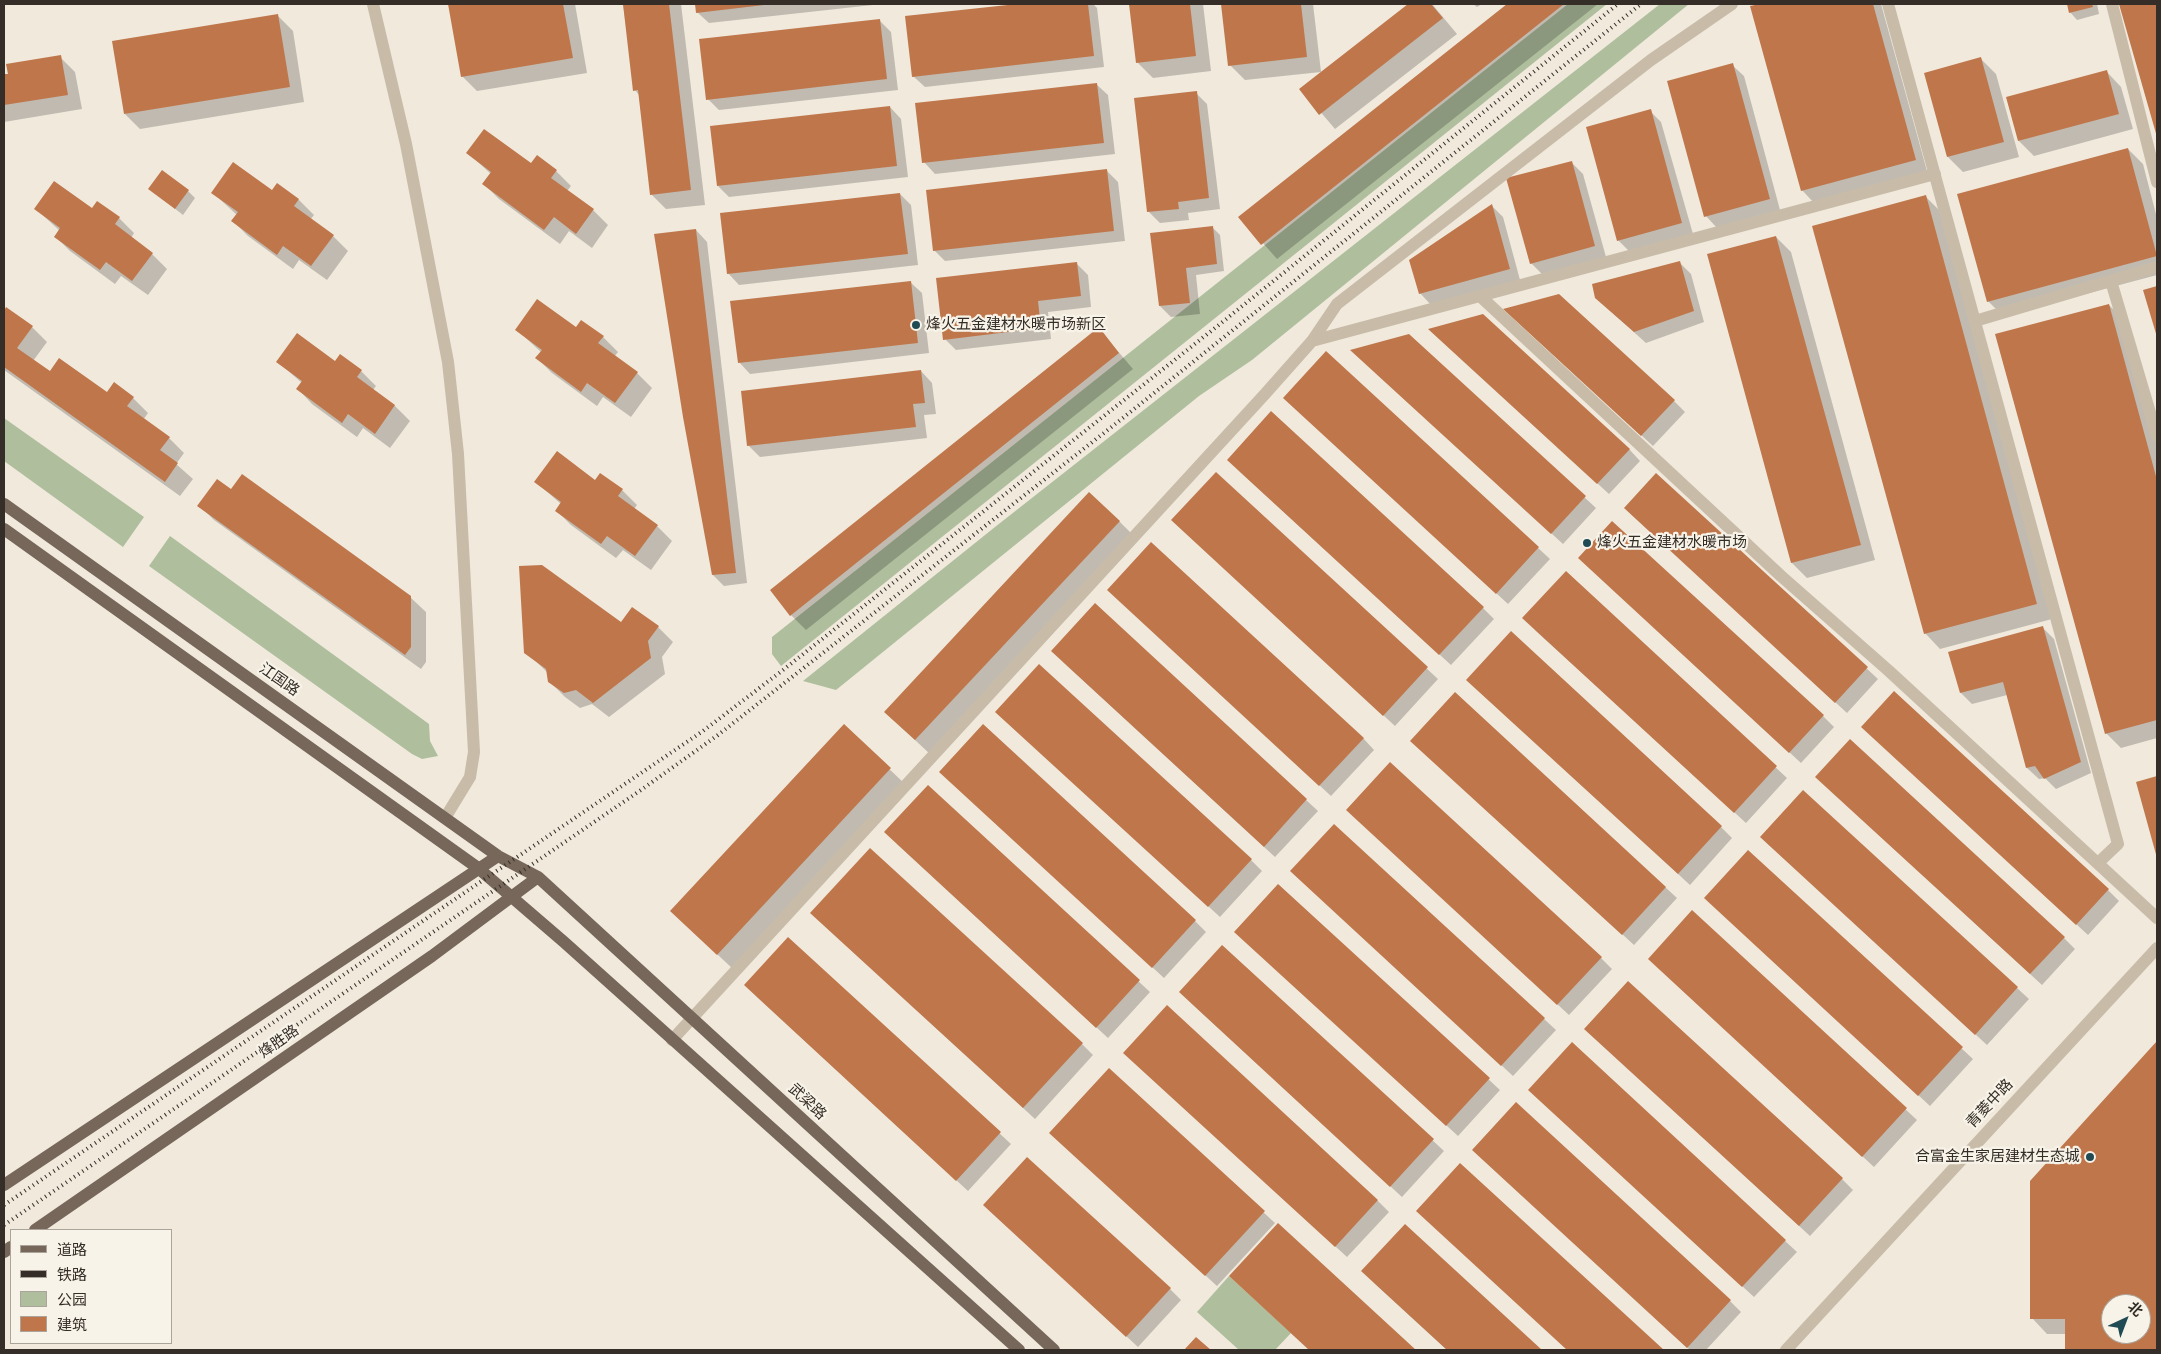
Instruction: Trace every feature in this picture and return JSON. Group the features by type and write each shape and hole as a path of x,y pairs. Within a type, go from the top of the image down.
{"main road":[{"name":"江国路","path":"4,504 498,856 538,877"},
{"path":"4,529 478,868 1019,1350"},
{"path":"4,1185 498,856"},
{"name":"武梁路","path":"538,877 1054,1350"},
{"name":"烽胜路","path":"36,1229 512,899 538,877"}],"street":[{"path":"373,4 423,222 448,362 458,454 474,752 470,777 445,818"},
{"path":"672,1040 1312,341 1337,304 1651,60 1732,4"},
{"path":"1888,4 2118,844 2098,863"},
{"path":"2112,4 2157,182"},
{"path":"1312,341 1935,174"},
{"path":"1975,321 2157,267"},
{"path":"2111,281 2157,436"},
{"path":"1480,296 1781,576 2157,918"},
{"name":"青菱中路","path":"1786,1350 2157,948"}],"green space":[{"path":"1568,4 1607,4 781,666 772,654 772,637"},
{"path":"1660,4 1689,4 1252,360 1199,396 836,690 803,681 995,527"},
{"path":"4,418 144,517 123,547 4,461"},
{"path":"170,536 429,724 430,741 438,756 422,759 412,754 149,566"},
{"path":"1229,1276 1291,1333 1275,1350 1239,1350 1197,1312"}],"building":[{"path":"448,4 563,4 573,58 461,77"},
{"path":"623,4 669,4 691,190 650,195 638,90 633,91"},
{"path":"695,4 764,4 764,5 696,13"},
{"path":"1017,4 1088,4 1094,56 912,77 905,16"},
{"path":"1129,4 1190,4 1196,56 1136,63"},
{"path":"1221,4 1301,4 1307,57 1228,66"},
{"path":"1408,4 1431,4 1443,18 1319,115 1299,89"},
{"path":"1507,4 1564,4 1261,245 1238,217"},
{"path":"1760,4 1873,4 1916,160 1801,191 1750,6"},
{"path":"2067,4 2092,4 2093,7 2069,13"},
{"path":"2119,4 2157,4 2157,137"},
{"path":"278,14 290,87 124,114 112,41"},
{"path":"880,19 887,79 706,100 699,39"},
{"path":"61,55 68,95 4,105 4,74 8,74 6,64"},
{"path":"1981,57 2004,142 1947,157 1924,73"},
{"path":"1733,63 1770,199 1704,217 1667,81"},
{"path":"2107,70 2119,114 2018,141 2006,97"},
{"path":"1097,83 1104,143 922,163 915,103"},
{"path":"1197,91 1209,198 1178,202 1179,209 1147,212 1134,98"},
{"path":"890,106 897,166 717,186 710,126"},
{"path":"1651,109 1682,223 1617,241 1586,127"},
{"path":"484,129 531,163 537,155 557,170 551,178 594,209 576,234 554,217 544,230 482,184 491,172 466,153"},
{"path":"2128,148 2157,256 1987,302 1957,194"},
{"path":"1572,161 1595,246 1530,264 1506,178"},
{"path":"233,162 272,190 277,183 299,199 294,206 334,235 311,266 283,246 277,255 231,221 238,212 211,193"},
{"path":"1107,169 1114,231 933,251 926,190"},
{"path":"162,170 189,190 175,209 148,189"},
{"path":"54,181 92,208 97,201 120,217 115,224 153,253 132,281 106,262 100,270 54,237 60,228 34,209"},
{"path":"900,193 908,254 727,274 720,213"},
{"path":"1926,195 2037,604 1924,634 1812,226"},
{"path":"1492,204 1510,269 1419,294 1409,260"},
{"path":"1213,226 1217,264 1186,268 1190,303 1159,306 1150,233"},
{"path":"696,229 736,573 712,575 683,417 654,234"},
{"path":"1776,236 1861,545 1791,563 1707,254"},
{"path":"1680,261 1694,311 1634,332 1595,298 1592,284"},
{"path":"1077,262 1081,296 1038,301 1041,328 943,340 936,278"},
{"path":"911,281 918,343 738,363 730,301"},
{"path":"2157,286 2157,337 2143,290"},
{"path":"1559,294 1675,400 1641,436 1503,309"},
{"path":"537,299 576,327 581,320 604,336 598,343 638,372 615,403 587,383 581,392 535,358 542,350 515,330"},
{"path":"2109,304 2157,480 2157,720 2105,734 1995,334"},
{"path":"6,307 33,326 17,348 50,371 59,358 107,392 114,382 134,397 127,406 170,437 160,450 178,463 165,482 4,367 4,311"},
{"path":"1483,314 1630,449 1597,484 1428,329"},
{"path":"1099,327 1119,353 790,616 770,590"},
{"path":"297,333 335,361 340,354 362,370 357,377 395,405 375,434 348,414 342,423 296,389 302,381 276,362"},
{"path":"1409,334 1586,496 1551,534 1350,350"},
{"path":"1326,351 1539,547 1496,594 1283,398"},
{"path":"921,370 925,403 913,404 916,427 747,446 741,391"},
{"path":"1271,411 1484,607 1439,655 1227,460"},
{"path":"557,451 595,480 600,473 623,489 618,496 658,525 635,556 607,536 601,544 555,511 561,502 534,482"},
{"path":"1216,472 1428,667 1383,716 1171,520"},
{"path":"1656,473 1868,667 1835,703 1624,508"},
{"path":"242,474 411,596 411,647 405,655 197,506 217,479 231,489"},
{"path":"1089,492 1120,521 915,740 884,712"},
{"path":"1612,521 1824,715 1789,753 1578,558"},
{"path":"1151,542 1364,738 1319,786 1107,590"},
{"path":"542,565 621,622 632,607 659,626 648,641 651,658 593,703 576,690 564,693 548,682 546,669 524,653 519,566"},
{"path":"1566,571 1777,766 1734,813 1522,618"},
{"path":"1095,603 1307,799 1264,847 1051,651"},
{"path":"2043,626 2081,762 2044,779 2035,766 2026,768 2003,682 1960,693 1948,652"},
{"path":"1511,631 1722,826 1678,874 1466,680"},
{"path":"1039,664 1252,859 1208,907 995,712"},
{"path":"1894,691 2109,889 2076,925 1861,727"},
{"path":"1455,692 1666,887 1622,935 1410,741"},
{"path":"844,724 891,768 717,955 670,911"},
{"path":"983,724 1196,920 1152,968 939,772"},
{"path":"1850,739 2065,937 2030,974 1815,777"},
{"path":"1390,762 1602,957 1557,1005 1346,810"},
{"path":"2157,776 2157,858 2136,782"},
{"path":"928,785 1140,980 1096,1028 884,832"},
{"path":"1803,790 2018,987 1975,1035 1760,837"},
{"path":"1334,824 1545,1018 1501,1066 1290,871"},
{"path":"870,848 1083,1043 1023,1108 810,913"},
{"path":"1748,850 1963,1047 1918,1096 1704,898"},
{"path":"1278,884 1490,1078 1446,1126 1234,932"},
{"path":"1692,910 1907,1108 1862,1157 1648,959"},
{"path":"788,937 1001,1132 956,1181 744,985"},
{"path":"1222,945 1434,1139 1390,1187 1179,992"},
{"path":"1628,981 1843,1178 1799,1226 1584,1029"},
{"path":"1167,1005 1378,1200 1335,1247 1123,1053"},
{"path":"2157,1041 2157,1350 2065,1350 2065,1319 2030,1319 2030,1181"},
{"path":"1572,1042 1786,1240 1742,1287 1528,1090"},
{"path":"1109,1068 1265,1211 1205,1276 1049,1133"},
{"path":"1516,1102 1731,1300 1687,1348 1472,1150"},
{"path":"1027,1157 1171,1288 1126,1337 983,1205"},
{"path":"1460,1163 1664,1350 1567,1350 1416,1211"},
{"path":"1278,1223 1416,1350 1309,1350 1229,1276"},
{"path":"1405,1224 1542,1350 1447,1350 1361,1271"},
{"path":"1196,1337 1211,1350 1184,1350"}],"railway":[{"path":"4,1205 703,731 783,670 1215,328 1618,4"},
{"path":"4,1225 641,790 718,735 1109,429 1641,4"}],"place":[{"name":"烽火五金建材水暖市场新区","path":"916,325"},
{"name":"烽火五金建材水暖市场","path":"1587,543"},
{"name":"合富金生家居建材生态城","path":"2090,1157"}]}
